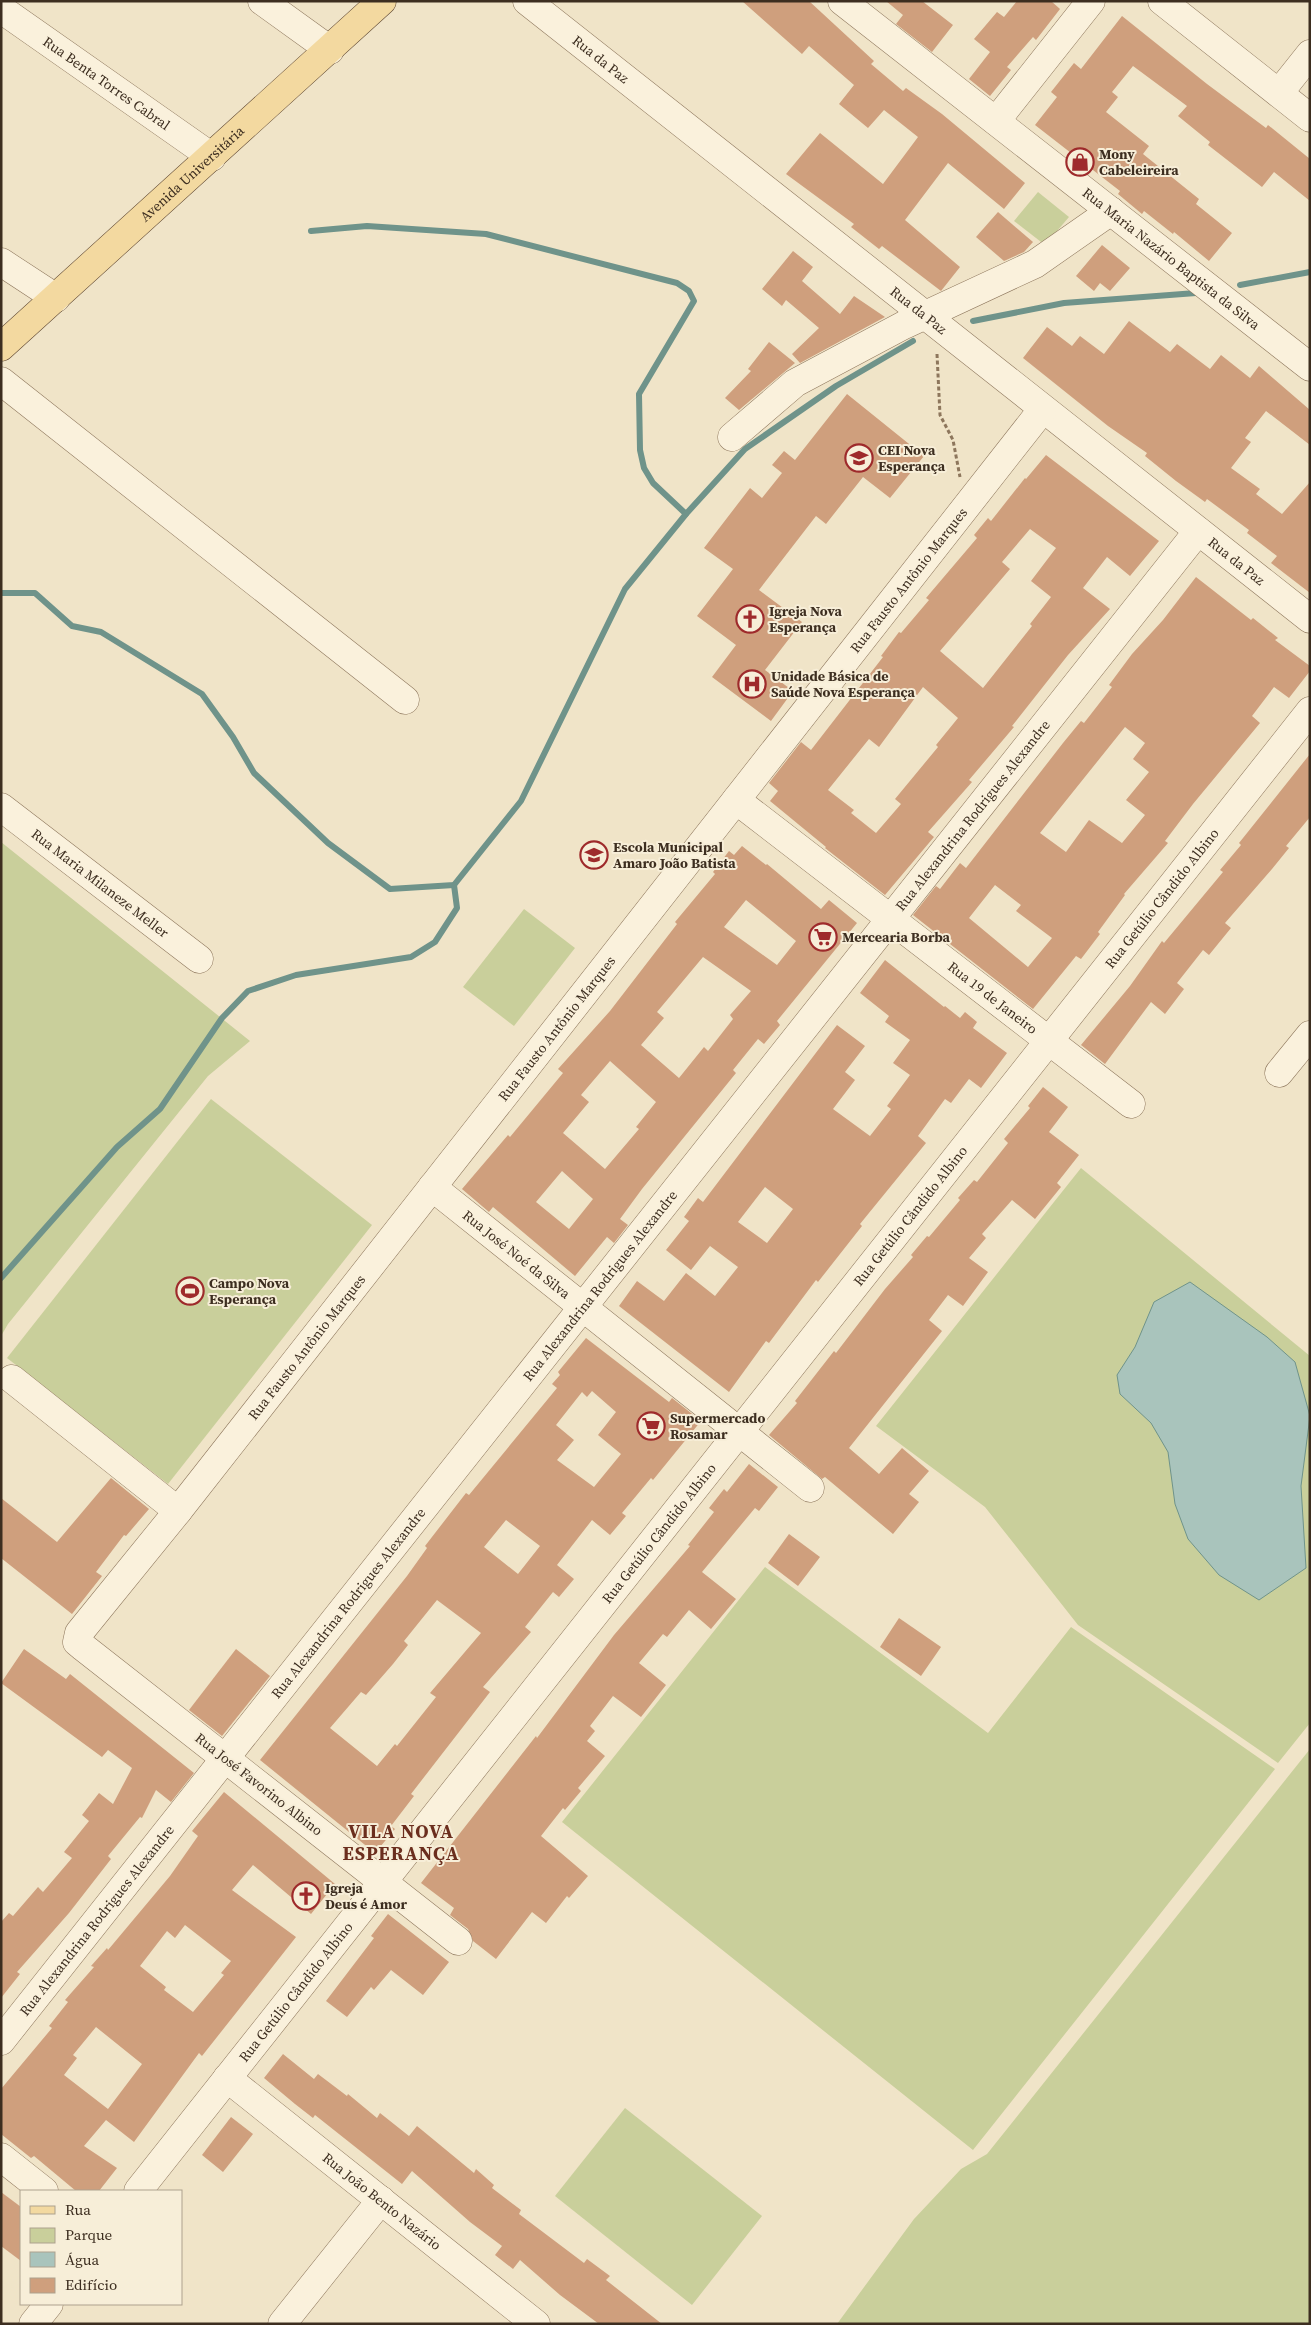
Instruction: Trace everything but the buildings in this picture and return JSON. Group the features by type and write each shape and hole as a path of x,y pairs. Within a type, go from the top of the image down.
{"main road":[{"name":"Avenida Universitária","path":"1,347 382,1"}],"street":[{"path":"262,1 330,50"},
{"name":"Rua da Paz","path":"527,1 1042,410 1310,619"},
{"name":"Rua Maria Nazário Baptista da Silva","path":"842,1 1310,367"},
{"path":"996,121 1091,1"},
{"path":"1162,1 1310,118"},
{"name":"Rua Benta Torres Cabral","path":"1,9 212,157"},
{"path":"1279,93 1310,54"},
{"path":"732,436 795,383 923,316 1035,264 1111,211"},
{"path":"1,262 56,298"},
{"path":"1,381 404,700"},
{"name":"Rua Fausto Antônio Marques","path":"83,1647 77,1642 78,1633 178,1511 1042,410"},
{"name":"Rua Alexandrina Rodrigues Alexandre","path":"1,2041 1198,531"},
{"name":"Rua Getúlio Cândido Albino","path":"139,2190 1310,710"},
{"name":"Rua 19 de Janeiro","path":"736,800 1130,1104"},
{"name":"Rua Maria Milaneze Meller","path":"1,807 198,960"},
{"path":"1279,1073 1310,1035"},
{"name":"Rua José Noé da Silva","path":"432,1188 810,1488"},
{"path":"12,1379 178,1511"},
{"name":"Rua José Favorino Albino","path":"83,1647 458,1941"},
{"name":"Rua João Bento Nazário","path":"227,2078 531,2322"},
{"path":"1,2157 43,2190"},
{"path":"282,2324 381,2200"},
{"path":"33,2324 48,2305"}],"path":[{"path":"937,352 940,415 954,440 960,479"}],"green space":[{"path":"1038,192 1069,217 1045,245 1014,221"},
{"path":"1,842 250,1041 208,1076 8,1324 1,1336"},
{"path":"524,909 575,948 514,1026 463,987"},
{"name":"Campo Nova Esperança","path":"211,1099 372,1225 168,1484 7,1358"},
{"path":"1081,1168 1310,1356 1310,1723 1278,1763 1078,1625 985,1507 876,1426"},
{"path":"765,1567 988,1733 1071,1627 1275,1769 973,2150 562,1822"},
{"path":"1310,1749 1310,2324 837,2324 914,2219 961,2169 987,2154"},
{"path":"625,2108 762,2216 692,2305 555,2196"}],"water":[{"path":"1190,1282 1267,1337 1295,1362 1310,1416 1301,1486 1306,1568 1259,1600 1219,1575 1188,1539 1175,1504 1168,1452 1151,1423 1120,1394 1117,1375 1135,1347 1154,1302"}],"waterway":[{"path":"311,231 367,226 486,234 677,283 689,291 694,301 639,394 640,450 644,468 653,483 686,514"},
{"path":"1240,285 1310,272"},
{"path":"973,321 1064,303 1196,293"},
{"path":"1,593 35,593 72,626 101,632 202,694 233,737 254,773 328,843 390,889 454,885 521,801 625,589 686,514 745,449 836,386 913,341"},
{"path":"1,1278 117,1147 160,1109 222,1018 248,991 296,975 411,957 435,942 457,908 454,885"}],"place":[{"name":"Mony Cabeleireira","path":"1080,162"},
{"name":"CEI Nova Esperança","path":"859,458"},
{"name":"Igreja Nova Esperança","path":"750,619"},
{"name":"Unidade Básica de Saúde Nova Esperança","path":"752,684"},
{"name":"Escola Municipal Amaro João Batista","path":"594,855"},
{"name":"Mercearia Borba","path":"823,937"},
{"name":"Campo Nova Esperança","path":"190,1291"},
{"name":"Supermercado Rosamar","path":"651,1426"},
{"name":"Igreja Deus é Amor","path":"306,1896"}],"district":[{"name":"VILA NOVA ESPERANÇA","path":"401,1842"}]}
